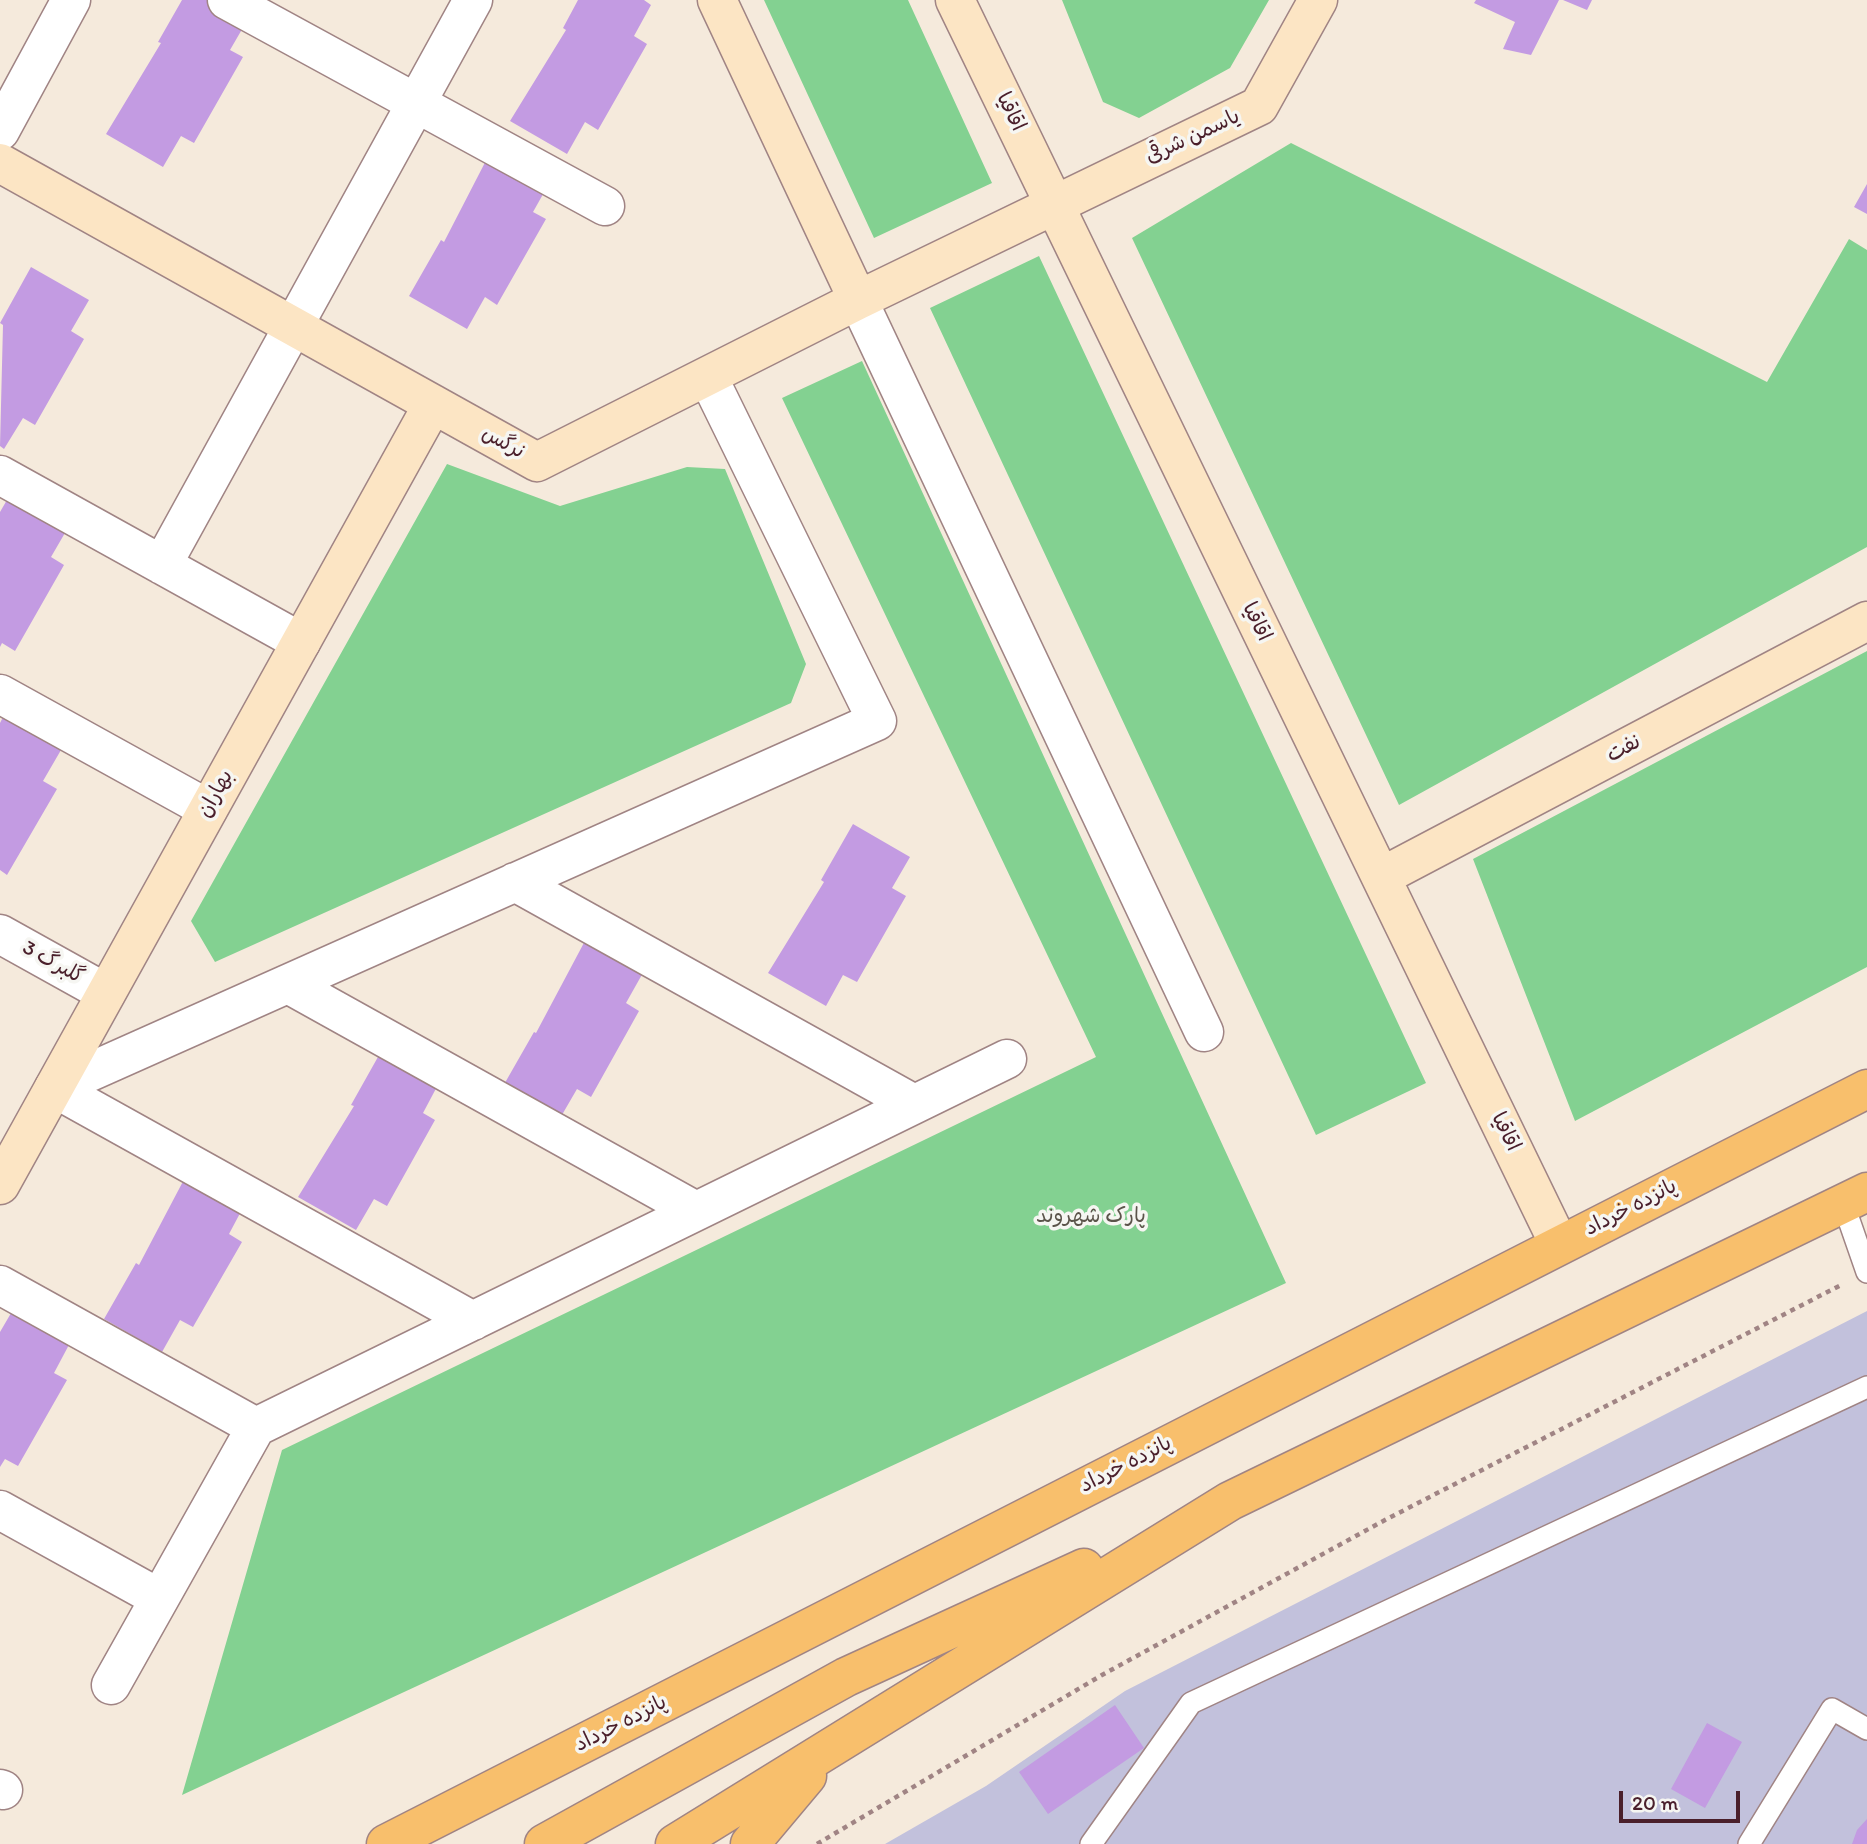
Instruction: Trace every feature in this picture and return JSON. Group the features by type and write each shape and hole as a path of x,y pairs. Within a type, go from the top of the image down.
{"main road":[{"name":"پانزده خرداد","path":"386,1844 1867,1089"},
{"path":"544,1844 846,1677 1230,1501 1855,1198"},
{"path":"675,1844 1230,1501"},
{"path":"750,1844 827,1752"}],"street":[{"path":"0,131 71,0"},
{"path":"227,0 605,206"},
{"path":"162,565 473,0"},
{"path":"717,0 1204,1032"},
{"name":"اقاقیا","path":"955,0 1559,1244"},
{"name":"یاسمن شرقی","path":"1055,203 1259,106 1318,0"},
{"name":"نرگس","path":"0,163 537,462 1055,203"},
{"path":"54,1088 877,721 708,377"},
{"name":"بهاران","path":"0,1185 433,404"},
{"path":"0,475 301,642"},
{"name":"نفت","path":"1381,877 1867,621"},
{"path":"0,694 208,809"},
{"path":"515,883 914,1104"},
{"name":"گلبرگ 3","path":"0,934 106,993"},
{"path":"288,984 696,1211"},
{"path":"111,1685 256,1427 1007,1059"},
{"path":"54,1088 472,1321"},
{"path":"0,1285 256,1427"},
{"path":"0,1510 159,1598"}],"lane":[{"path":"1855,1198 1867,1272"},
{"path":"1091,1844 1191,1703 1867,1387"},
{"path":"1749,1844 1832,1709 1867,1729"}],"path":[{"path":"817,1844 1102,1675 1373,1526 1842,1285"}],"shaded area":[{"path":"1867,1311 1867,1844 885,1844 986,1786 1125,1691"}],"green space":[{"path":"764,0 908,0 992,183 874,238"},
{"path":"1062,0 1269,0 1230,68 1139,118 1103,102"},
{"path":"1291,143 1767,382 1849,239 1867,250 1867,547 1399,805 1132,238"},
{"path":"1039,256 1426,1083 1316,1135 930,308"},
{"name":"پارک شهروند","path":"862,361 1286,1283 182,1795 282,1450 1096,1057 782,398"},
{"path":"447,464 560,506 687,467 725,469 806,664 791,703 215,962 191,921"},
{"path":"1867,651 1867,967 1575,1121 1473,859"}],"building":[{"path":"182,0 215,0 248,19 230,50 243,57 194,143 181,136 163,167 106,134 161,43 158,42"},
{"path":"578,0 644,0 651,5 634,36 647,44 598,130 585,122 567,154 510,121 566,30 563,28"},
{"path":"1476,0 1559,0 1531,55 1503,49 1515,22 1474,3"},
{"path":"1563,0 1592,0 1587,10"},
{"path":"493,147 551,180 533,212 546,219 497,305 485,297 467,329 409,296 441,240 444,242"},
{"path":"1867,184 1867,214 1854,207"},
{"path":"31,267 89,300 71,331 84,339 35,425 23,418 4,449 0,446 3,325 0,323"},
{"path":"11,493 69,526 51,557 64,565 15,651 2,643 0,647 0,512"},
{"path":"3,717 61,750 43,781 57,789 7,875 0,870 0,723"},
{"path":"853,824 910,857 892,888 906,896 857,982 843,975 826,1006 768,973 824,882 821,880"},
{"path":"586,939 644,971 626,1003 639,1011 591,1097 577,1089 559,1120 502,1088 534,1032 536,1033"},
{"path":"383,1048 440,1081 423,1113 435,1120 387,1206 374,1199 356,1230 298,1197 354,1106 351,1105"},
{"path":"189,1170 246,1202 229,1234 242,1242 193,1327 180,1320 162,1352 104,1319 136,1263 139,1265"},
{"path":"14,1308 71,1341 54,1373 67,1380 18,1466 5,1459 0,1467 0,1332"},
{"path":"1115,1705 1144,1748 1048,1814 1019,1772"},
{"path":"1707,1723 1742,1742 1705,1808 1671,1789"},
{"path":"1867,1819 1867,1844 1852,1844 1857,1830"}]}
